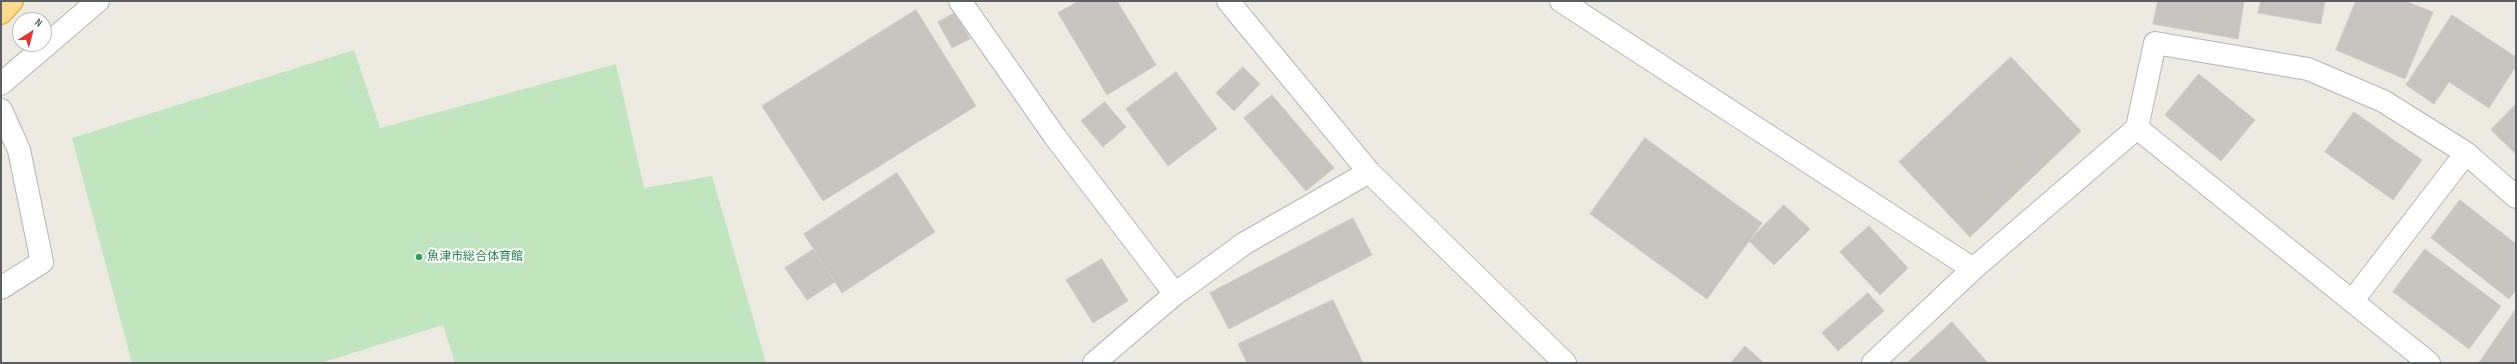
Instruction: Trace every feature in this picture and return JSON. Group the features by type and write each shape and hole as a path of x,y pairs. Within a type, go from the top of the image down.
{"highway":[{"path":"1,13 12,1"}],"street":[{"path":"1,84 98,1"},
{"path":"960,1 1056,138 1175,294"},
{"path":"1228,1 1369,172 1565,363"},
{"path":"1561,1 1973,269"},
{"path":"1873,363 1973,269 2137,128 2155,43 2308,69 2383,101 2466,153 2516,197"},
{"path":"1,110 19,150 42,262 1,288"},
{"path":"2137,128 2353,300 2429,363"},
{"path":"2353,300 2466,153"},
{"path":"1094,363 1175,294 1245,243 1369,172"}],"green space":[{"name":"魚津市総合体育館","path":"354,50 380,128 616,64 644,188 712,176 766,363 455,363 443,325 320,363 132,363 72,138"}],"building":[{"path":"1079,1 1117,1 1156,65 1107,95 1058,13"},
{"path":"2158,1 2244,1 2238,39 2153,24"},
{"path":"2261,1 2325,1 2321,24 2258,13"},
{"path":"2356,1 2405,1 2433,12 2405,79 2336,50"},
{"path":"916,10 976,106 823,201 762,106"},
{"path":"955,13 970,39 952,48 938,22"},
{"path":"2452,15 2516,57 2516,66 2489,108 2449,82 2434,104 2406,85"},
{"path":"2011,57 2081,131 1970,237 1899,162"},
{"path":"1243,67 1260,84 1234,111 1216,93"},
{"path":"1176,72 1217,129 1168,166 1126,109"},
{"path":"2199,74 2255,120 2221,161 2165,115"},
{"path":"1272,95 1334,168 1306,191 1244,118"},
{"path":"1105,102 1126,127 1103,147 1081,121"},
{"path":"2516,104 2516,154 2491,130"},
{"path":"2354,112 2422,160 2393,200 2325,152"},
{"path":"1645,138 1762,223 1707,299 1590,214"},
{"path":"897,173 935,232 842,293 804,234"},
{"path":"2460,200 2516,244 2516,290 2509,299 2431,238"},
{"path":"1784,205 1810,229 1774,265 1749,241"},
{"path":"1353,218 1372,255 1229,329 1210,293"},
{"path":"1869,226 1908,268 1880,295 1840,252"},
{"path":"814,249 835,282 807,300 785,268"},
{"path":"2425,249 2501,306 2469,349 2393,292"},
{"path":"1102,259 1128,301 1093,323 1066,280"},
{"path":"1868,293 1884,311 1838,351 1822,333"},
{"path":"1333,300 1363,363 1247,363 1238,344"},
{"path":"2516,309 2516,363 2479,363"},
{"path":"1952,322 1988,363 1907,363"},
{"path":"1745,346 1764,363 1731,363"}],"place":[{"name":"魚津市総合体育館","path":"419,257"}]}
